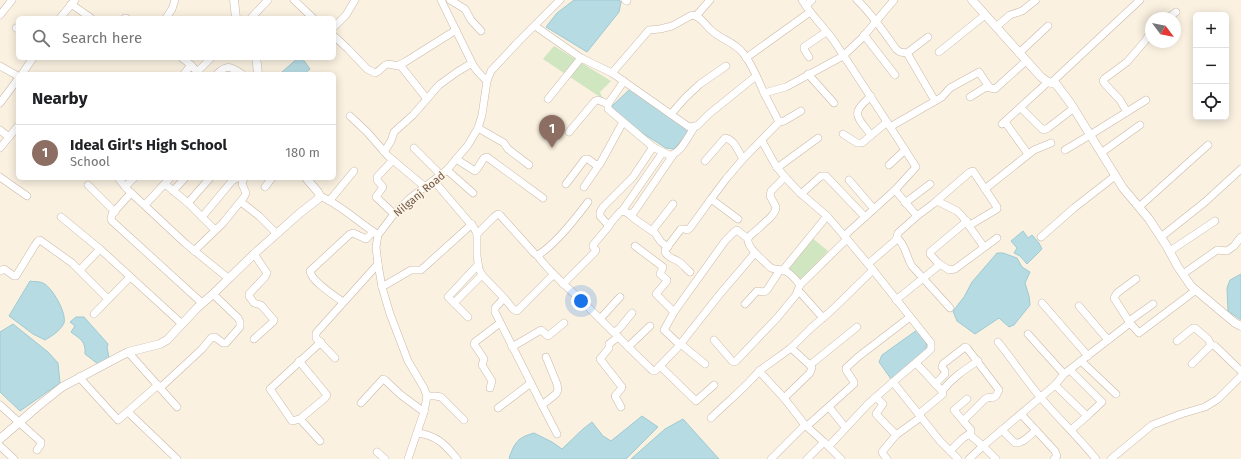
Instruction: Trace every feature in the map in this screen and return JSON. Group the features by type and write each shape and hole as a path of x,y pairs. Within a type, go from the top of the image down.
{"street":[{"path":"0,15 10,3 2,0"},
{"path":"167,16 175,0"},
{"path":"234,0 236,16"},
{"path":"253,16 268,0"},
{"path":"294,0 311,16"},
{"path":"336,25 346,15 355,0"},
{"path":"441,0 476,71 481,74 487,82"},
{"path":"450,0 465,9 481,31"},
{"name":"Nilganj Road","path":"376,233 409,199 447,170 468,145 478,128 487,82 491,71 560,0"},
{"path":"696,16 710,0"},
{"path":"746,58 812,0"},
{"path":"857,0 876,21 896,49 900,52 907,53 928,37"},
{"path":"764,93 786,87 843,56 864,35 894,0"},
{"path":"972,0 1026,62 1049,83 1056,84 1074,108 1123,188 1149,219 1191,286 1235,323 1241,326"},
{"path":"996,27 1010,14 1022,10 1036,0"},
{"path":"1028,154 1004,123 1140,0"},
{"path":"62,16 73,2 89,16"},
{"path":"714,340 732,361 736,361 777,318 796,295 799,288 845,237 895,190 916,167 833,40 806,6"},
{"path":"612,73 649,30 667,28 692,15 696,16 712,31 742,51 779,122"},
{"path":"939,52 985,15"},
{"path":"535,26 581,58 612,73 689,127 695,126 702,122 709,114 756,76"},
{"path":"1019,53 1048,26"},
{"path":"336,38 371,72 375,73 391,63 396,66 400,65 456,30"},
{"path":"809,57 804,47 826,32"},
{"path":"864,35 895,75"},
{"path":"1126,112 1123,103 1104,84 1103,81 1127,62 1145,41"},
{"path":"907,53 935,101"},
{"path":"548,100 581,58"},
{"path":"23,72 32,60"},
{"path":"185,60 197,72"},
{"path":"199,72 209,60"},
{"path":"256,60 258,72"},
{"path":"970,98 986,87 995,89 1026,62"},
{"path":"384,152 391,141 394,132 408,120 439,85 472,63"},
{"path":"186,72 191,65"},
{"path":"400,65 426,99"},
{"path":"0,66 16,75"},
{"path":"671,114 700,84 726,66"},
{"path":"219,72 227,67 239,72"},
{"path":"843,134 860,144 889,124 944,96 950,88 979,72 989,87"},
{"path":"808,74 834,104"},
{"path":"624,81 608,104 608,109 653,146 669,155 673,155"},
{"path":"0,103 16,88"},
{"path":"870,96 859,109 858,116 871,135"},
{"path":"569,132 595,101 598,100 608,104"},
{"path":"1065,150 1146,100"},
{"path":"1021,108 1044,130 1074,108"},
{"path":"690,272 679,262 667,256 665,252 668,247 681,229 684,228 687,230 690,228 726,179 779,122 801,111"},
{"path":"350,116 367,132 384,152 425,187"},
{"path":"584,187 599,165 623,122"},
{"path":"1101,153 1140,125"},
{"path":"626,212 634,212 695,126"},
{"path":"0,148 16,128"},
{"path":"478,128 504,143 508,149 529,165"},
{"path":"0,130 9,137"},
{"path":"705,161 725,138 729,138 733,142 743,159"},
{"path":"777,168 818,138"},
{"path":"762,141 777,168 801,194 827,216 874,270 896,300 929,340 932,346 930,350 876,397 846,427 807,459"},
{"path":"985,189 1028,154 1051,143"},
{"path":"1139,207 1208,145"},
{"path":"608,226 600,216 600,212 603,207 633,177 653,146"},
{"path":"414,148 441,175"},
{"path":"889,165 905,150"},
{"path":"563,284 595,252 596,250 593,245 608,226 626,212 663,152"},
{"path":"456,159 475,171 484,158 487,157 543,198"},
{"path":"566,184 585,159 599,165"},
{"path":"393,160 377,177 377,180 383,187 376,198 394,214"},
{"path":"1161,237 1205,202 1241,168"},
{"path":"447,170 473,193"},
{"path":"330,200 354,171"},
{"path":"868,264 897,238 899,231 972,171 975,171 997,206 996,209 968,223 932,249 930,254 946,268 952,270 997,238"},
{"path":"801,194 821,176 826,176 865,218"},
{"path":"1041,237 1074,208 1116,176"},
{"path":"748,238 774,213 776,207 770,196 771,191 785,177"},
{"path":"0,178 27,196"},
{"path":"120,180 131,193 194,251 228,278"},
{"path":"125,187 132,180"},
{"path":"145,205 168,180"},
{"path":"173,191 183,180"},
{"path":"188,203 208,180"},
{"path":"202,217 234,180"},
{"path":"194,251 244,198 246,194 242,184 243,180"},
{"path":"265,187 270,180"},
{"path":"308,180 320,196 330,200 376,233"},
{"path":"849,180 874,209"},
{"path":"434,181 472,224 477,234 477,266 482,275 513,309 517,311 553,275"},
{"path":"165,184 188,203 215,230"},
{"path":"905,203 930,184"},
{"path":"88,186 115,212"},
{"path":"895,190 917,216"},
{"path":"131,193 111,217 112,221 202,303"},
{"path":"0,439 62,387 128,352 163,343 202,303 276,233 320,196"},
{"path":"712,199 738,219"},
{"path":"937,201 957,211 968,223 984,247"},
{"path":"241,202 260,216 276,233"},
{"path":"537,255 543,252 557,238 588,202"},
{"path":"652,231 673,204"},
{"path":"626,212 658,235 661,242 668,247"},
{"path":"477,234 494,217 498,214 500,215 537,255 553,275 652,370 655,370 660,366 681,344 720,294 755,253"},
{"path":"745,304 756,292 764,292 767,290 781,270 827,216"},
{"path":"61,217 100,249 182,324"},
{"path":"1170,251 1215,220"},
{"path":"382,287 411,270 421,270 472,224"},
{"path":"704,364 664,330 674,312 725,241 737,230 748,238 749,246 771,268 784,270 793,277 799,288 823,318"},
{"path":"344,302 320,284 311,275 310,271 350,234 354,233 366,239 376,233"},
{"path":"376,233 378,264 382,287 390,314 400,344 427,396 424,412 408,459"},
{"path":"1183,274 1217,250 1227,251 1234,246 1241,237"},
{"path":"897,238 904,245 908,260 922,278 950,308"},
{"path":"0,271 4,269 16,276 39,240 80,270 108,300"},
{"path":"636,246 663,268 660,274 667,281 656,294 674,312"},
{"path":"80,270 100,249"},
{"path":"254,254 267,273 249,294 249,296 254,303 261,305 274,320 254,339"},
{"path":"896,300 936,267 938,262"},
{"path":"335,358 316,338 316,333 378,264"},
{"path":"468,317 449,298 449,296 477,266"},
{"path":"711,418 728,401 743,390 759,371 791,348 874,270"},
{"path":"454,303 482,275"},
{"path":"94,314 130,277"},
{"path":"1136,279 1117,293 1114,298 1129,322 1138,332 1143,331 1196,290"},
{"path":"79,377 118,420 202,349 211,338 215,337 225,343 240,327 238,318 213,294"},
{"path":"600,319 620,297"},
{"path":"505,299 495,308 500,323 557,434"},
{"path":"1042,303 1088,356"},
{"path":"969,459 1040,397 1056,385 1067,372 1129,322 1154,304"},
{"path":"1079,306 1108,340"},
{"path":"621,407 615,396 622,387 600,359 609,348 609,344 619,328 632,313"},
{"path":"771,459 854,383 846,368 910,317"},
{"path":"490,388 492,381 482,365 484,359 474,344 500,323"},
{"path":"512,347 541,330 548,336 564,323"},
{"path":"628,347 650,326"},
{"path":"810,365 857,327"},
{"path":"1177,341 1192,328 1195,328 1208,339 1211,345 1215,346 1241,372"},
{"path":"1028,334 1067,372 1102,402 1071,430"},
{"path":"299,362 327,395 300,419 292,421 270,389 320,342"},
{"path":"998,342 1040,397 1079,438 1096,459"},
{"path":"1192,364 1211,345"},
{"path":"935,384 945,374 942,367 943,364 965,347 967,348 998,388 999,392 996,396 985,399 965,419 964,422"},
{"path":"784,398 810,372 812,368 791,348"},
{"path":"128,352 177,407"},
{"path":"542,405 556,394 558,390 546,357"},
{"path":"887,459 882,452 896,434 942,396 942,391 956,376 978,361"},
{"path":"1081,361 1116,394"},
{"path":"916,363 942,391"},
{"path":"660,366 696,401 714,385"},
{"path":"759,371 784,398 806,426 841,459"},
{"path":"1116,457 1152,425 1205,407 1218,399 1241,376"},
{"path":"361,403 383,380 385,380 401,395 424,412"},
{"path":"893,382 958,459"},
{"path":"498,408 531,383"},
{"path":"1056,385 1087,416"},
{"path":"427,396 441,397 464,420"},
{"path":"876,397 883,405 876,414 896,434"},
{"path":"950,451 969,434 971,430 954,410 967,398"},
{"path":"0,405 41,442 37,450"},
{"path":"829,407 846,427"},
{"path":"128,412 177,459"},
{"path":"1021,414 1057,453 1057,456 1054,459"},
{"path":"300,419 320,441"},
{"path":"1002,430 1015,443 1018,444 1036,430"},
{"path":"417,433 432,436 448,448 457,459"},
{"path":"969,434 996,459"},
{"path":"0,446 14,459"},
{"path":"377,452 385,459"}],"green space":[{"path":"554,46 611,81 600,92 603,99 543,59"},
{"path":"811,237 828,251 800,280 788,267"}],"water":[{"path":"574,0 619,0 621,2 619,12 587,52 546,27 557,13"},
{"path":"296,60 303,60 310,69 306,72 282,72"},
{"path":"630,89 689,129 688,134 674,149 666,148 614,115 611,107"},
{"path":"1023,231 1028,238 1032,235 1042,249 1027,264 1020,256 1014,253 1017,248 1011,241"},
{"path":"997,253 1003,253 1017,258 1022,267 1030,272 1025,283 1030,305 1014,325 1009,327 999,318 975,334 957,321 953,311 964,297 972,282"},
{"path":"1241,274 1241,320 1228,311 1227,288 1230,280"},
{"path":"30,281 41,282 47,285 58,301 63,313 64,323 62,326 56,333 45,340 33,334 9,316"},
{"path":"76,317 84,317 108,344 107,347 109,358 98,364 85,354 83,343 71,332 75,326 70,322"},
{"path":"13,324 48,352 58,363 60,383 20,411 0,392 0,332"},
{"path":"917,330 927,343 925,352 891,379 879,362 882,355"},
{"path":"642,416 658,427 626,459 509,458 517,441 534,433 562,449 592,422 603,436 611,441"},
{"path":"683,419 719,459 631,459 665,429"}],"place":[{"name":"Ideal Girl's High School","path":"552,148"}]}
